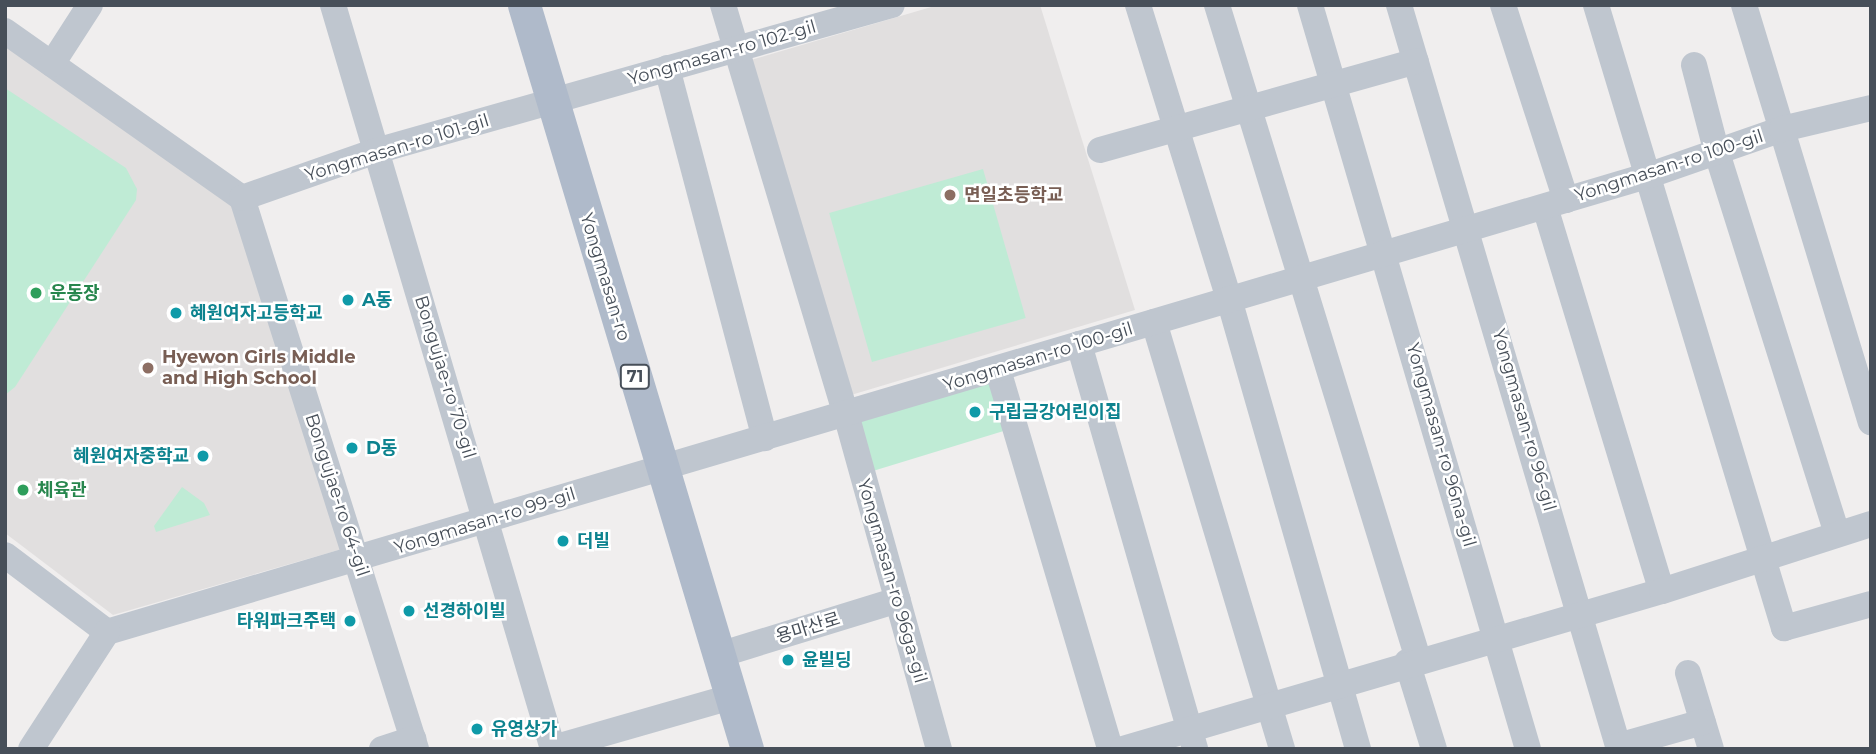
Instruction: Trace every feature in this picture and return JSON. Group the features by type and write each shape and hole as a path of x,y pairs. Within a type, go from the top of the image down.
{"main road":[{"name":"Yongmasan-ro","path":"524,5 747,749"}],"street":[{"path":"52,64 90,5"},
{"name":"Bongujae-ro 70-gil","path":"333,5 488,520 553,748"},
{"path":"723,5 846,414"},
{"path":"1138,5 1174,129 1229,299 1359,749"},
{"path":"1217,5 1252,107 1415,661 1434,749"},
{"path":"1310,5 1331,85 1385,253"},
{"path":"1399,5 1468,227"},
{"path":"1503,5 1662,591"},
{"path":"1596,5 1650,175 1761,559 1784,628 1871,604"},
{"path":"1744,5 1871,422"},
{"name":"Yongmasan-ro 102-gil","path":"552,100 887,6"},
{"path":"5,31 242,198"},
{"path":"1100,150 1416,61"},
{"path":"1694,65 1717,153 1837,534"},
{"path":"667,68 765,438"},
{"name":"Yongmasan-ro 101-gil","path":"242,198 376,151 552,100"},
{"name":"Yongmasan-ro 100-gil","path":"661,466 998,370 1468,227 1650,175 1782,129 1871,108"},
{"name":"Bongujae-ro 64-gil","path":"242,198 415,744"},
{"name":"Yongmasan-ro 96-gil","path":"1468,227 1618,747"},
{"name":"Yongmasan-ro 96na-gil","path":"1385,253 1496,637"},
{"path":"1154,322 1282,749"},
{"path":"1079,344 1192,739"},
{"path":"998,370 1110,749"},
{"name":"Yongmasan-ro 96ga-gil","path":"846,414 939,749"},
{"name":"Yongmasan-ro 99-gil","path":"107,632 661,466"},
{"path":"1123,749 1192,739 1270,705 1496,637 1662,591 1871,524"},
{"path":"5,555 107,632 31,749"},
{"name":"용마산로","path":"719,655 898,600"},
{"path":"1496,637 1528,749"},
{"path":"1688,673 1711,749"},
{"path":"553,748 731,697"},
{"path":"1618,747 1703,722"},
{"path":"382,749 415,744"}],"shaded area":[{"path":"938,5 1040,5 1135,310 851,395 751,60"},
{"name":"Hyewon Girls Middle and High School","path":"5,41 237,203 349,547 113,615 5,533"}],"green space":[{"name":"운동장","path":"5,88 126,168 137,189 136,200 15,387 5,395"},
{"path":"983,169 1026,318 872,362 829,213"},
{"path":"996,380 1011,429 871,471 856,423"},
{"path":"182,487 204,503 210,515 156,532 154,526"}],"place":[{"name":"면일초등학교","path":"950,195"},
{"name":"운동장","path":"36,293"},
{"name":"A동","path":"348,300"},
{"name":"혜원여자고등학교","path":"176,313"},
{"name":"Hyewon Girls Middle and High School","path":"148,368"},
{"name":"구립금강어린이집","path":"975,412"},
{"name":"D동","path":"352,448"},
{"name":"혜원여자중학교","path":"203,456"},
{"name":"체육관","path":"23,490"},
{"name":"더빌","path":"563,541"},
{"name":"선경하이빌","path":"409,611"},
{"name":"타워파크주택","path":"350,621"},
{"name":"윤빌딩","path":"788,660"},
{"name":"유영상가","path":"477,729"}]}
